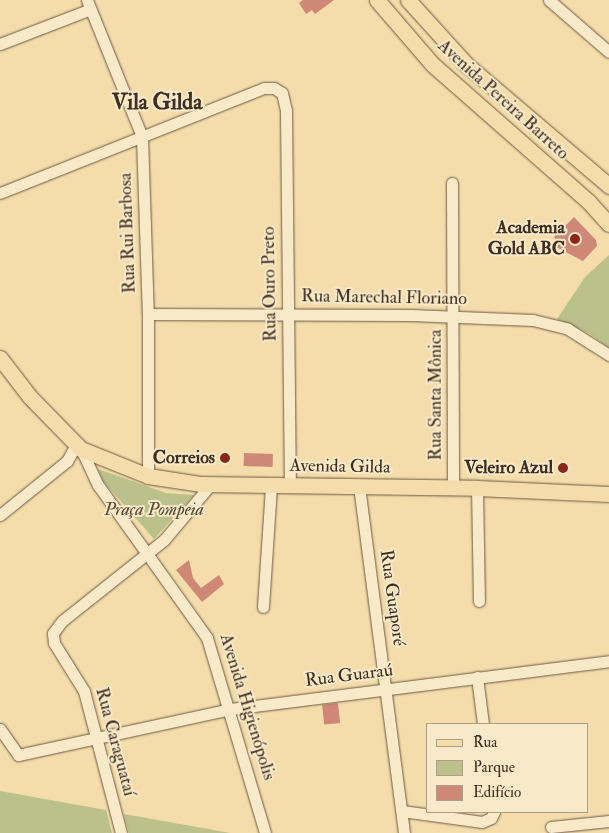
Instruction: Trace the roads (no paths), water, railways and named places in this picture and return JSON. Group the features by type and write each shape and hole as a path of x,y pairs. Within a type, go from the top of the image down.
{"main road":[{"name":"Avenida Pereira Barreto","path":"377,0 432,64 588,201 609,224"},
{"name":"Avenida Pereira Barreto","path":"408,0 467,65 603,178 609,186"},
{"name":"Avenida Higienópolis","path":"0,358 30,397 79,447"},
{"name":"Avenida Gilda","path":"79,447 148,476 211,484 477,488 609,494"}],"street":[{"path":"549,0 609,52"},
{"path":"0,44 89,4"},
{"name":"Rua Rui Barbosa","path":"89,4 142,137 148,314 148,476"},
{"name":"Rua Ouro Preto","path":"142,137 264,88 274,88 282,93 285,102 290,485"},
{"path":"0,193 142,137"},
{"name":"Rua Santa Mônica","path":"452,183 453,488"},
{"name":"Rua Marechal Floriano","path":"148,314 453,317 548,322 587,339 609,355"},
{"path":"0,515 67,461 79,447"},
{"name":"Avenida Higienópolis","path":"79,447 98,485 207,638 230,709 265,833"},
{"path":"148,554 164,540 211,484"},
{"path":"263,607 271,485"},
{"name":"Rua Guaporé","path":"359,486 404,833"},
{"path":"477,488 479,601"},
{"name":"Rua Caraguataí","path":"121,833 81,685 52,637 62,621 148,554"},
{"name":"Rua Guaraú","path":"0,729 18,755 96,736 230,709 609,660"},
{"path":"478,677 484,723"},
{"path":"402,811 482,822 492,818 494,813"},
{"path":"551,827 609,821"}],"place":[{"name":"Academia Gold ABC","path":"575,239"},
{"name":"Correios","path":"225,458"},
{"name":"Veleiro Azul","path":"563,468"}],"district":[{"name":"Vila Gilda","path":"157,103"}],"park label":[{"name":"Praça Pompeia","path":"154,510"}]}
